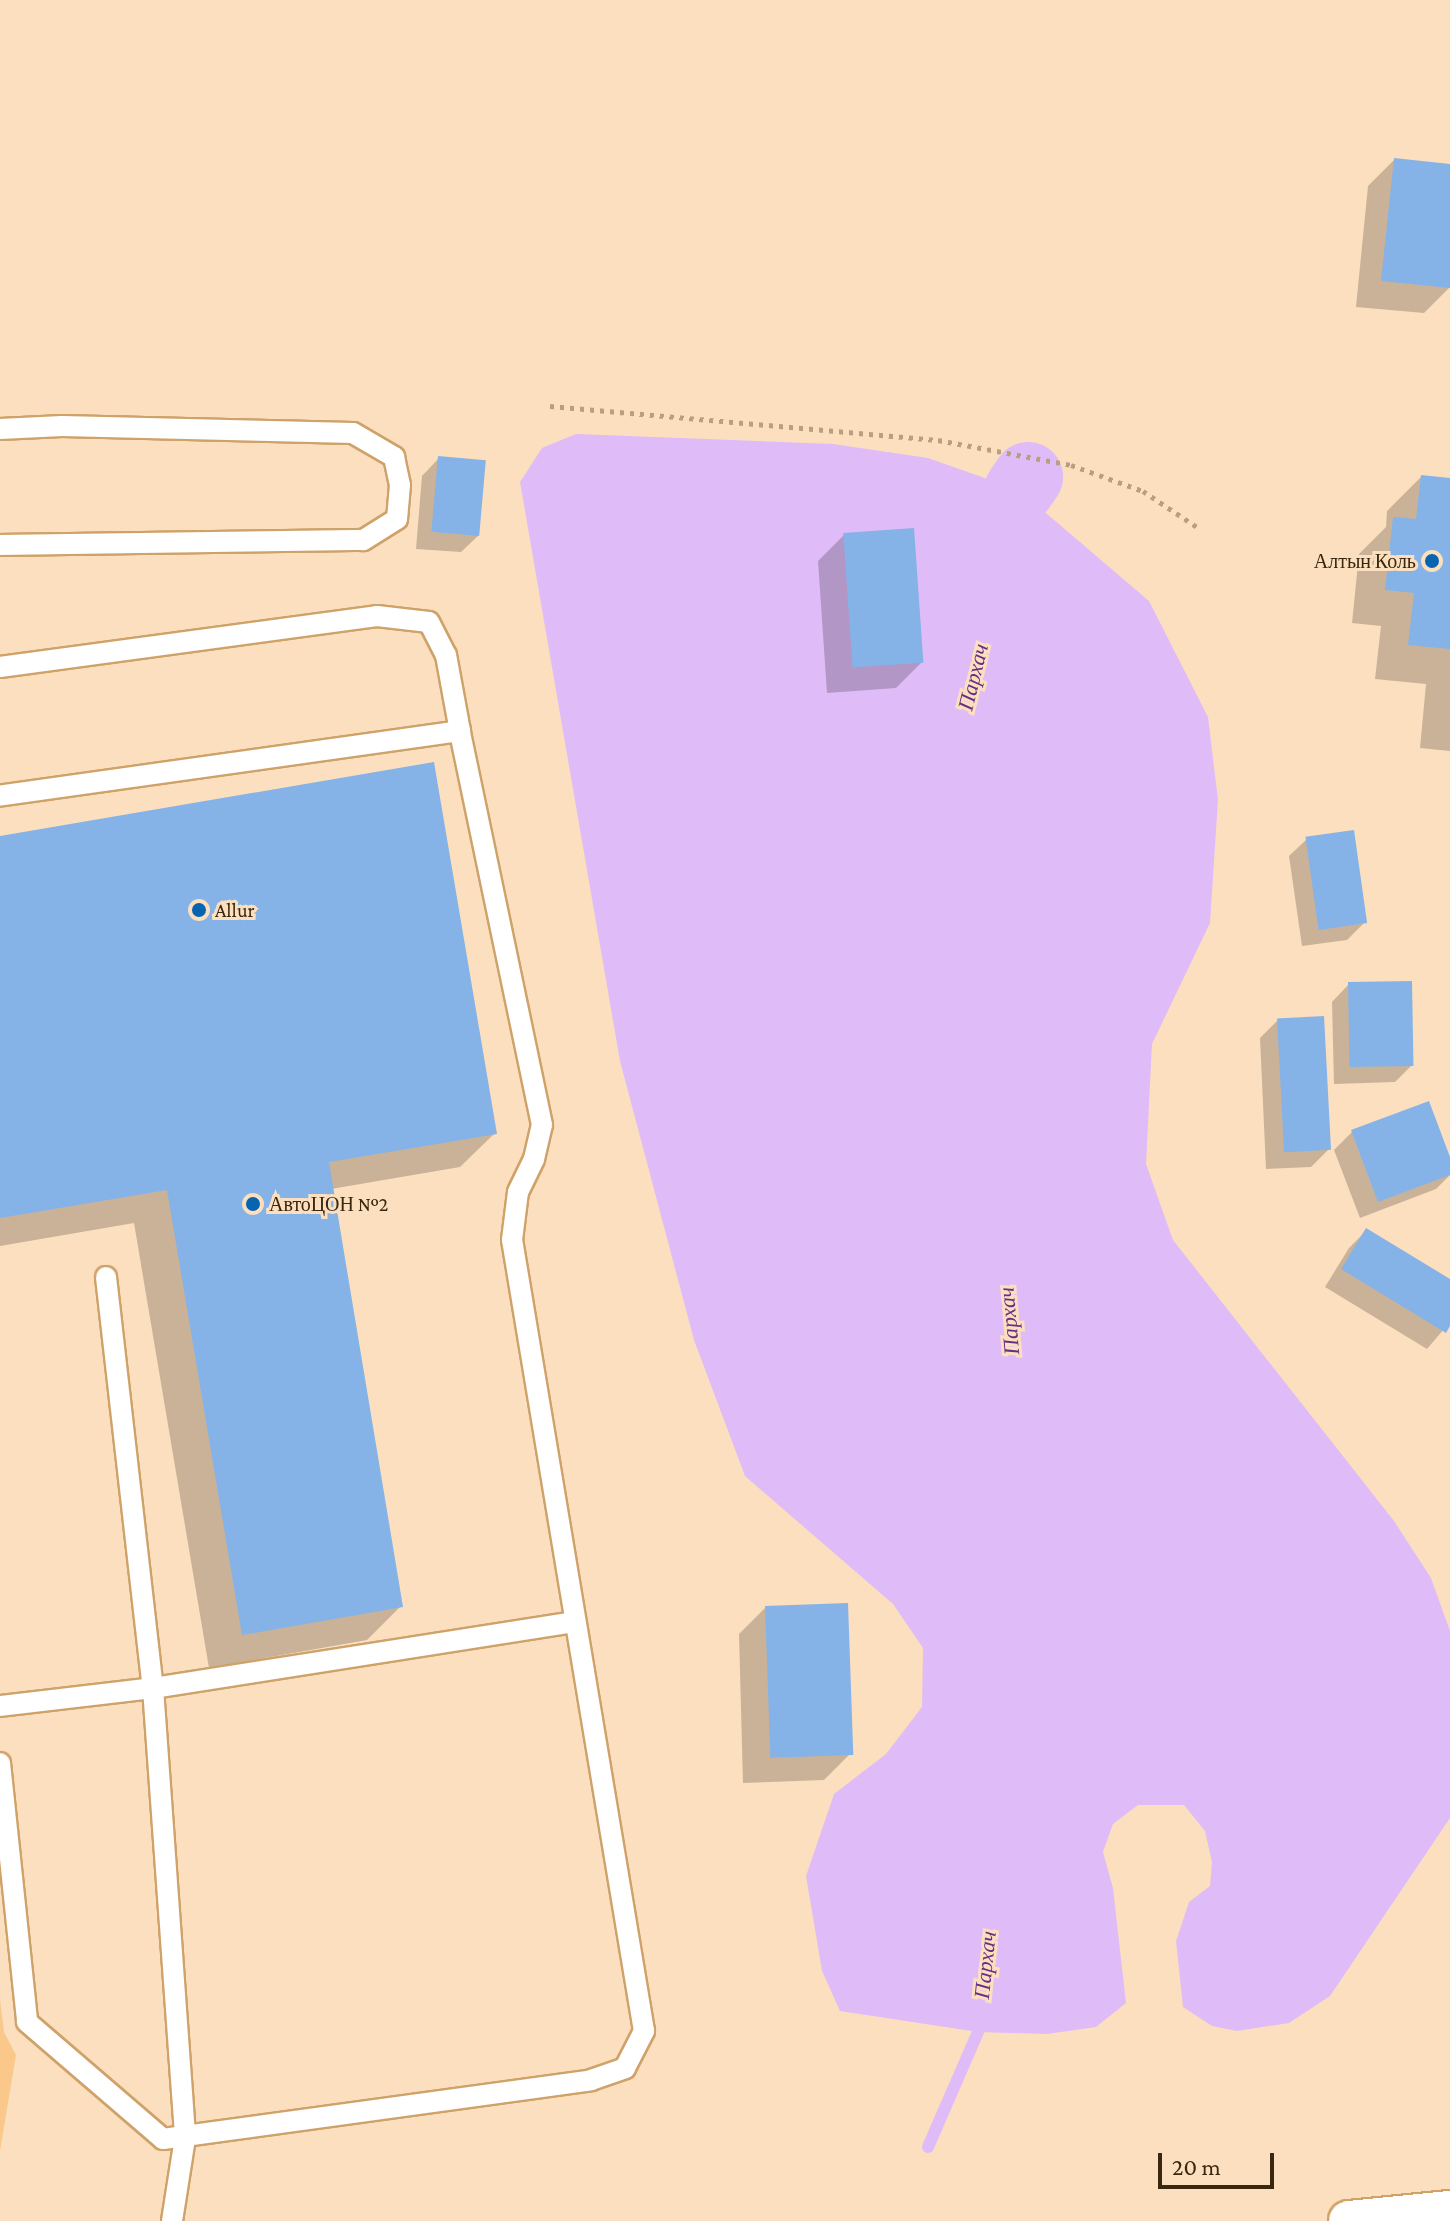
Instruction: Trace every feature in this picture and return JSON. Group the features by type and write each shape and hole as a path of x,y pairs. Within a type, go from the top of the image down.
{"street":[{"path":"1349,2221 1450,2211"}],"lane":[{"path":"0,429 62,426 353,433 394,457 400,485 397,519 363,540 0,545"},
{"path":"0,667 377,616 429,622 446,655 542,1125 534,1159 518,1192 512,1240 644,2031 625,2068 591,2080 163,2139 27,2022 0,1763"},
{"path":"0,796 460,731"},
{"path":"106,1277 153,1688 185,2138 172,2221"},
{"path":"0,1706 153,1688 575,1622"}],"path":[{"path":"550,406 938,440 1071,465 1143,491 1200,529"}],"shaded area":[{"path":"0,1999 4,2032 16,2055 0,2151"}],"water":[{"path":"576,434 833,444 928,458 1019,490 1149,601 1208,717 1218,800 1210,923 1152,1044 1146,1164 1173,1240 1394,1521 1431,1578 1450,1631 1450,1818 1330,1996 1289,2023 1237,2031 1212,2026 1183,2007 1176,1941 1189,1902 1210,1886 1212,1862 1205,1831 1184,1805 1138,1805 1113,1824 1103,1852 1113,1888 1126,2003 1096,2027 1047,2034 978,2032 840,2011 822,1971 806,1876 834,1794 886,1754 922,1707 923,1648 893,1604 745,1476 694,1340 620,1061 520,482 542,448"}],"building":[{"path":"1394,158 1450,164 1450,288 1381,281"},
{"path":"438,456 486,460 479,536 431,532"},
{"path":"1421,475 1450,478 1450,649 1408,645 1414,593 1385,590 1393,517 1416,519"},
{"path":"914,528 923,663 853,668 843,533"},
{"name":"АвтоЦОН №2","path":"434,762 497,1134 329,1162 403,1607 242,1635 167,1190 0,1218 0,836"},
{"path":"1354,830 1367,923 1319,930 1305,837"},
{"path":"1412,981 1413,1066 1349,1067 1348,982"},
{"path":"1324,1016 1331,1150 1284,1152 1277,1018"},
{"path":"1429,1101 1450,1157 1450,1175 1378,1202 1351,1130"},
{"path":"1366,1228 1450,1279 1450,1326 1446,1333 1341,1269"},
{"path":"848,1603 853,1755 770,1758 765,1606"}],"waterway":[{"path":"1019,490 1028,477"},
{"name":"Пархач","path":"928,2147 978,2032 980,2016"}],"place":[{"name":"Алтын Коль","path":"1432,561"},
{"name":"Allur","path":"199,910"},
{"name":"АвтоЦОН №2","path":"253,1204"}]}
